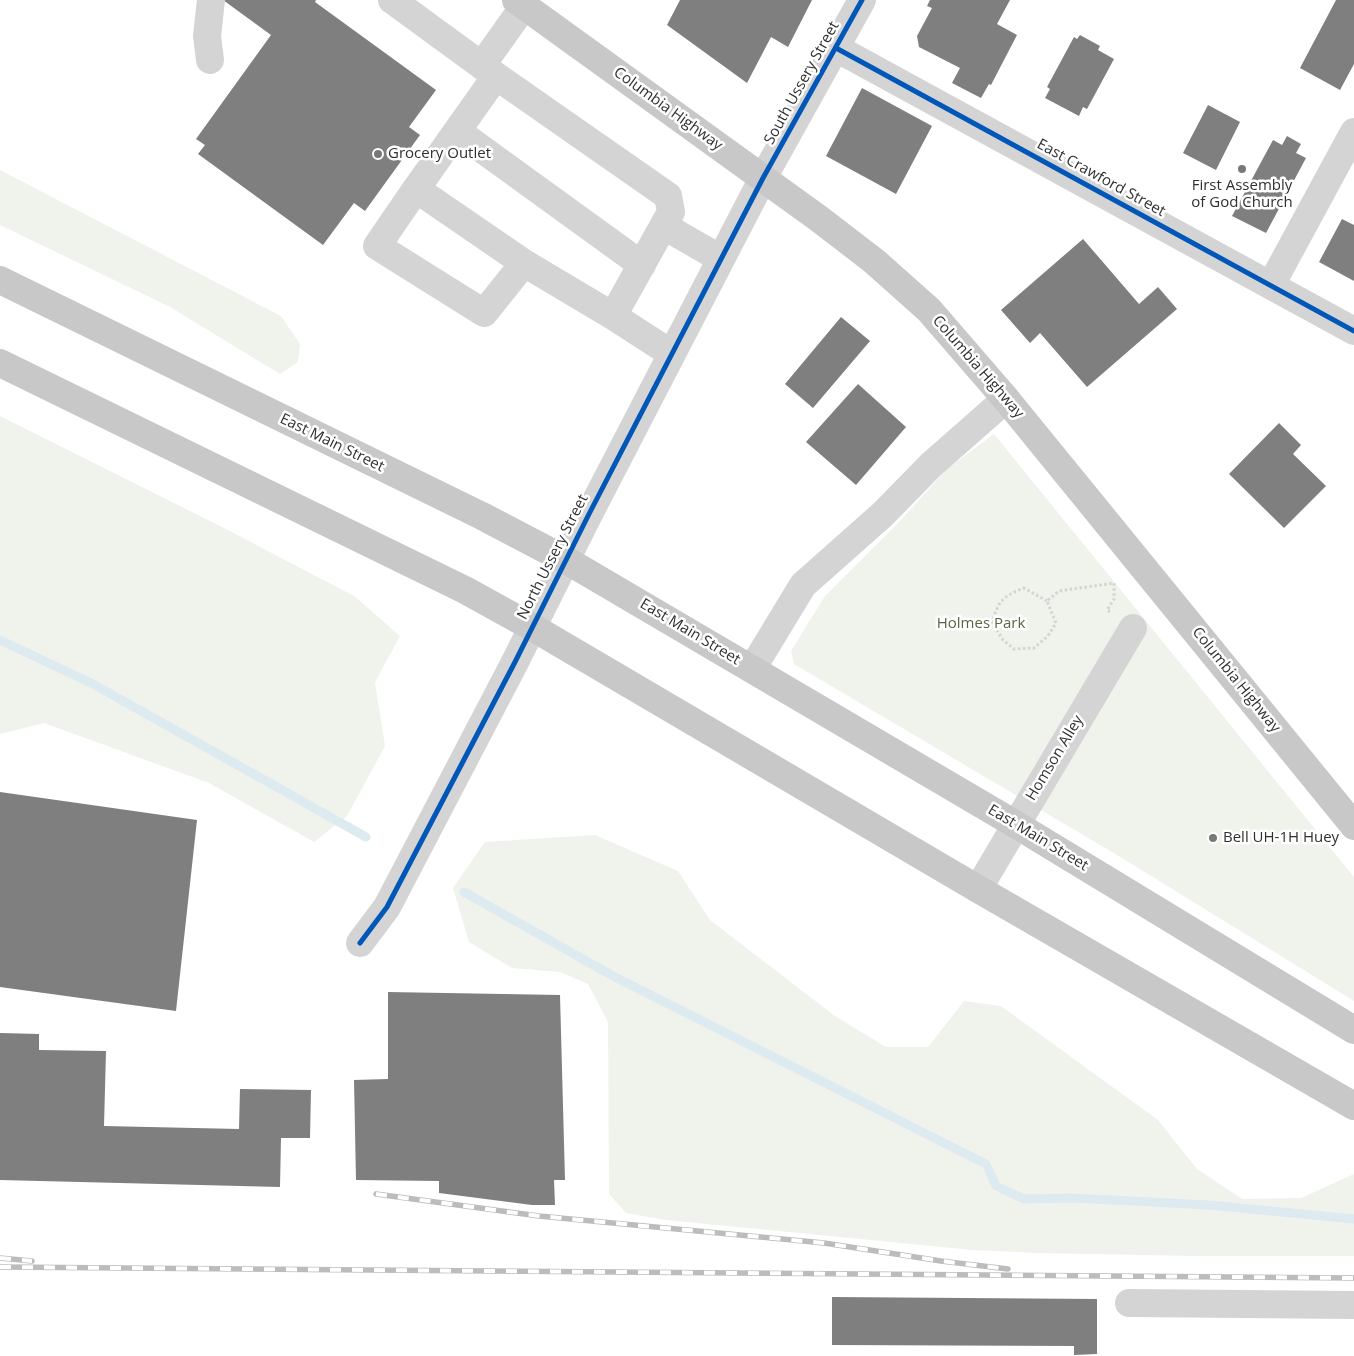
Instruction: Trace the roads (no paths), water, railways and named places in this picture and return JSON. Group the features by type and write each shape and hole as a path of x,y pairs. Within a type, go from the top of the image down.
{"main road":[{"name":"Columbia Highway","path":"520,3 763,178 874,261 929,310 1006,399 1354,826"},
{"name":"East Main Street","path":"0,280 482,516 566,560 1016,824 1354,1030"},
{"path":"0,363 465,590 532,627 978,889 1354,1106"}],"street":[{"path":"210,60 207,36 211,0"},
{"path":"392,0 668,196 671,212 613,316"},
{"name":"South Ussery Street","path":"763,178 862,0"},
{"path":"520,3 489,70 457,131 376,246 484,313 524,263"},
{"name":"East Crawford Street","path":"836,48 1354,331"},
{"path":"457,131 642,265"},
{"path":"1271,285 1354,132"},
{"name":"North Ussery Street","path":"360,943 387,907 763,178"},
{"path":"416,189 524,263 672,354"},
{"path":"664,226 721,260"},
{"path":"752,669 803,585 883,514 931,465 1006,399"},
{"name":"Homson Alley","path":"978,889 1133,628"},
{"path":"1129,1303 1354,1305"}],"waterway":[{"path":"0,640 93,684 366,837"},
{"path":"464,892 613,976 986,1164 996,1186 1024,1199 1073,1198 1209,1205 1354,1219"}],"railway":[{"path":"376,1194 539,1216 824,1243 1008,1269"},
{"path":"0,1258 32,1261"},
{"path":"0,1267 1354,1278"}],"place":[{"name":"Grocery Outlet","path":"378,154"},
{"name":"First Assembly of God Church","path":"1242,169"},
{"name":"Bell UH-1H Huey","path":"1213,838"}],"park label":[{"name":"Holmes Park","path":"981,624"}]}
